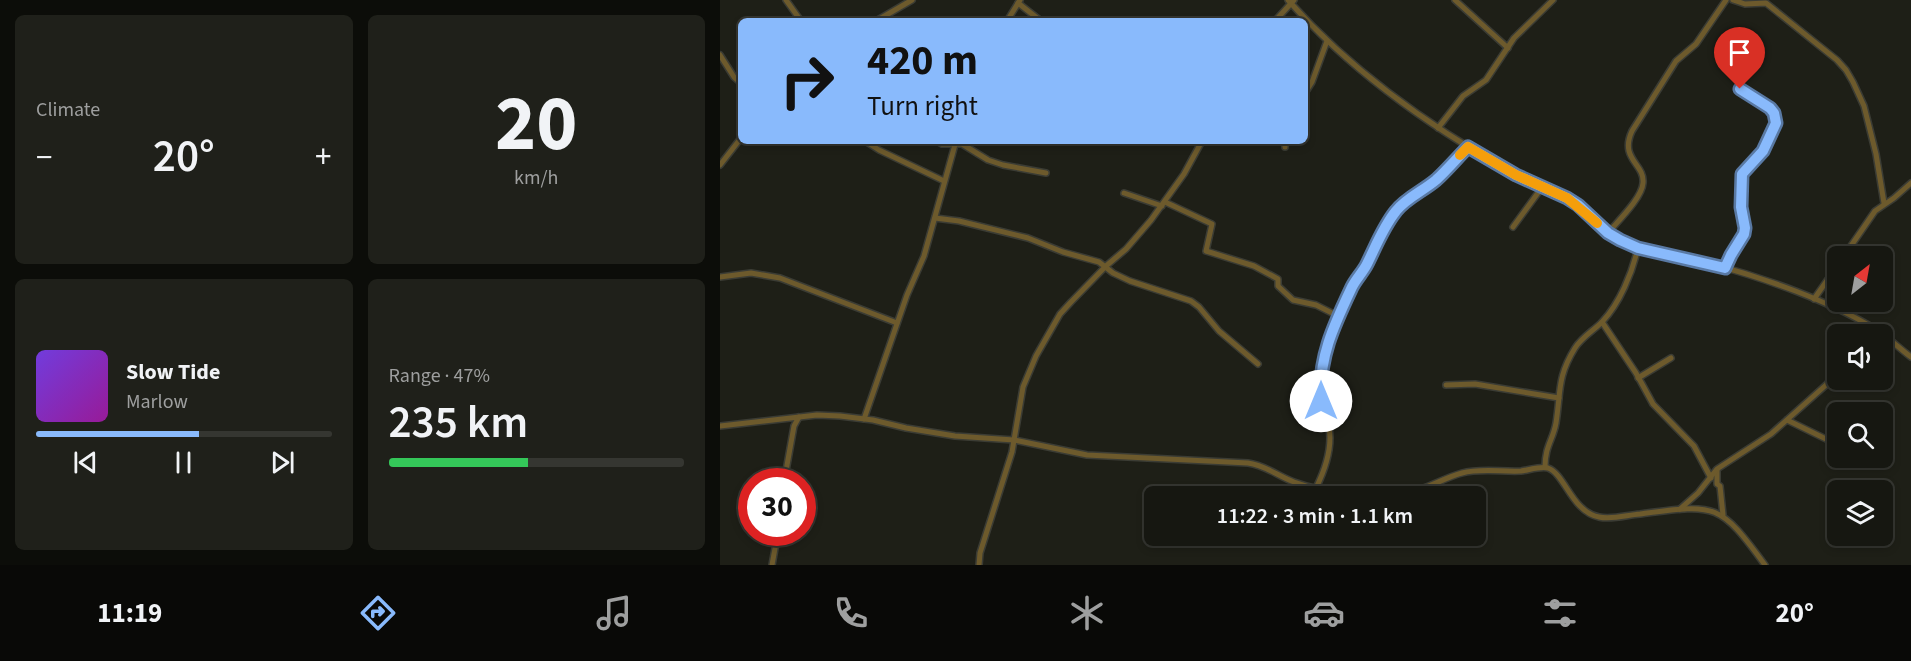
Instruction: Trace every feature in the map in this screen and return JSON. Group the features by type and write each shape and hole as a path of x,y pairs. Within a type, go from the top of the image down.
{"street":[{"path":"786,0 799,18"},
{"path":"881,18 912,0"},
{"path":"1455,0 1508,48"},
{"path":"1438,128 1463,96 1486,80 1521,30 1553,0"},
{"path":"1608,233 1640,194 1643,186 1642,176 1628,150 1632,130 1676,61 1696,44 1726,0"},
{"path":"1733,0 1745,4 1764,1 1837,60 1849,76 1864,106 1878,161 1884,203"},
{"path":"1277,18 1291,1 1306,18"},
{"path":"1009,18 1019,2 1038,18"},
{"path":"1308,20 1327,41 1388,93 1468,147 1516,175 1543,186 1578,205 1608,233 1638,248 1725,268 1814,299 1858,324"},
{"path":"1308,88 1327,41"},
{"path":"721,59 738,80"},
{"path":"1725,268 1744,234 1741,207 1742,174 1763,151 1776,123 1774,113 1770,108 1740,89"},
{"path":"720,165 738,142"},
{"path":"870,144 944,181"},
{"path":"864,419 907,295 924,256 955,144"},
{"path":"962,144 988,160 1046,173"},
{"path":"979,565 980,553 1014,440 1023,387 1036,356 1060,315 1106,266 1126,249 1163,204 1188,169 1200,144"},
{"path":"1317,486 1322,477 1330,447 1328,421 1321,401 1321,373 1328,341 1352,288 1396,210 1436,180 1468,147"},
{"path":"1851,246 1870,217 1884,203 1894,198 1911,183"},
{"path":"1514,227 1543,186"},
{"path":"1124,193 1163,204 1212,224 1206,251 1254,266 1278,279 1278,286 1293,300 1316,305 1340,316"},
{"path":"935,218 968,222 1028,238 1106,266 1113,273 1130,281 1191,301 1219,331 1258,364"},
{"path":"1545,467 1545,451 1556,423 1560,381 1575,348 1602,322 1617,301 1635,261 1638,248"},
{"path":"720,277 751,273 780,278 897,323"},
{"path":"1814,299 1827,281"},
{"path":"1602,322 1653,404 1694,446 1711,478"},
{"path":"1893,342 1911,357"},
{"path":"1638,378 1671,358"},
{"path":"1446,386 1475,384 1559,398"},
{"path":"1680,509 1717,469 1771,434 1827,384"},
{"path":"720,426 799,417 828,416 864,419 955,436 1014,440 1087,455 1256,464 1292,481 1309,486"},
{"path":"787,468 799,417"},
{"path":"1787,420 1826,439"},
{"path":"1429,486 1468,472 1510,472 1545,467 1554,472 1583,509 1599,517 1708,508 1723,515 1743,535 1765,565"},
{"path":"1717,469 1717,484 1720,486 1723,515"},
{"path":"772,565 775,546"}],"slow traffic":[{"path":"1460,155 1468,147 1516,175 1567,198 1597,223"}],"route":[{"path":"1321,401 1321,373 1328,341 1356,279 1365,267 1380,236 1396,210 1436,180 1468,147 1516,175 1567,198 1578,205 1608,233 1620,240 1638,248 1725,268 1744,234 1741,207 1742,174 1763,151 1776,123 1776,118 1770,108 1740,89"}]}
